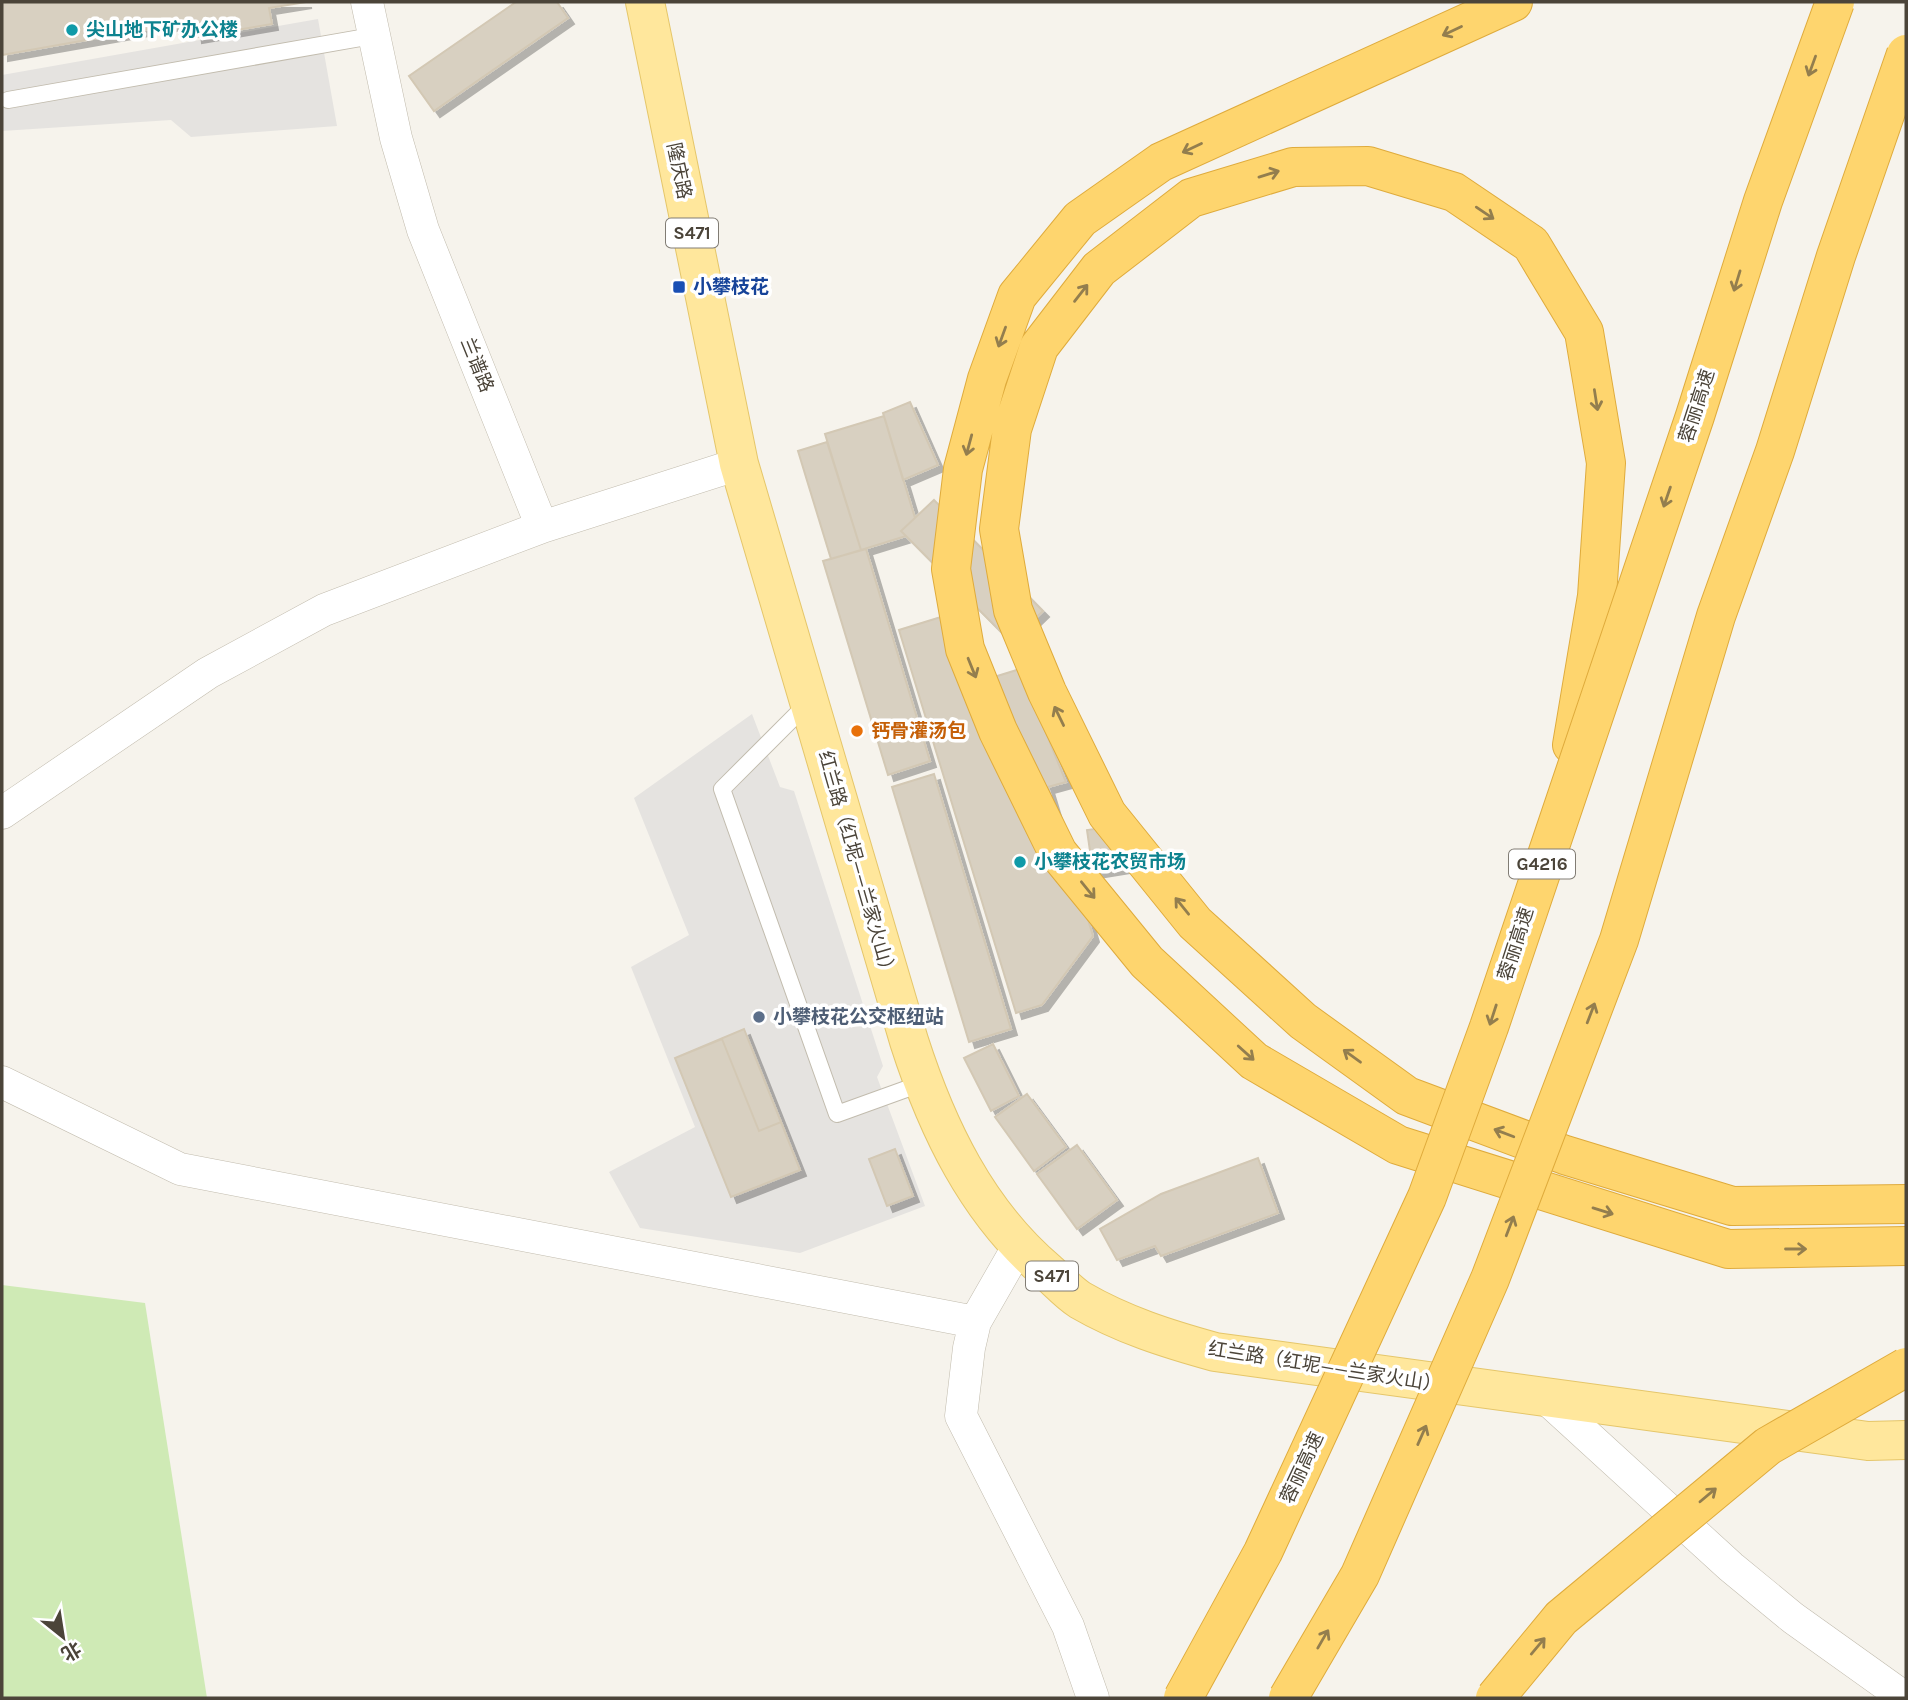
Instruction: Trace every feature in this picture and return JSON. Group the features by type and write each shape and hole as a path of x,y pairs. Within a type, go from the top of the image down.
{"highway":[{"path":"1513,2 1161,162 1080,219 1017,296 987,379 963,469 951,569 965,649 998,731 1058,853 1147,962 1254,1061 1398,1145 1728,1249 1906,1246"},
{"name":"蓉丽高速","path":"1183,1698 1264,1552 1427,1197 1489,1027 1695,416 1763,201 1835,2"},
{"path":"1288,1698 1360,1575 1485,1291 1619,940 1716,616 1774,451 1836,256 1906,54"},
{"path":"1564,799 1597,596 1606,463 1584,331 1531,244 1454,192 1368,166 1293,167 1191,198 1091,278 1039,347 1012,429 999,529 1013,610 1047,692 1107,814 1195,923 1303,1021 1407,1096 1564,1156 1732,1206 1906,1204"},
{"path":"1495,1698 1561,1618 1768,1446 1906,1367"}],"main road":[{"name":"隆庆路","path":"645,2 739,464"},
{"name":"红兰路（红坭——兰家火山）","path":"739,464 923,1083 944,1133 971,1184 1018,1247 1079,1299 1158,1336 1215,1352 1868,1441 1906,1440"}],"street":[{"name":"兰谱路","path":"367,2 372,36 396,138 423,230 542,527"},
{"path":"2,813 208,673 324,610 542,527 739,464"},
{"path":"2,1082 180,1169 975,1322"},
{"path":"1018,1247 975,1322 969,1348 961,1416 1068,1626 1093,1698"},
{"path":"1547,1399 1731,1567 1793,1618 1905,1698"}],"lane":[{"path":"8,100 372,36"},
{"path":"809,702 722,789 837,1114 923,1083"}],"green space":[{"path":"2,1285 145,1303 207,1698 2,1698"}],"shaded area":[{"path":"318,19 337,126 191,137 171,120 2,131 2,75"},
{"name":"小攀枝花公交枢纽站","path":"752,714 780,787 794,791 883,1066 877,1077 925,1206 800,1253 640,1228 609,1172 695,1127 631,967 689,935 634,798"}],"building":[{"name":"尖山地下矿办公楼","path":"2,2 306,2 269,8 272,24 196,37 194,21 2,55"},
{"path":"516,2 557,2 568,18 434,111 409,76"},
{"path":"910,402 938,465 903,480 883,413"},
{"path":"884,416 915,518 901,531 906,536 861,550 825,434"},
{"path":"827,442 861,550 831,559 798,451"},
{"path":"934,500 1043,611 1011,642 901,531"},
{"path":"866,549 930,761 888,775 823,561"},
{"name":"小攀枝花农贸市场","path":"954,613 994,677 1020,669 1066,782 1048,787 1093,936 1042,1005 1016,1013 899,630"},
{"path":"934,774 1011,1029 969,1042 892,787"},
{"path":"1132,824 1137,865 1093,872 1087,830"},
{"path":"744,1029 800,1170 731,1197 675,1058"},
{"path":"722,1039 759,1131 781,1122 800,1170 731,1197 675,1058"},
{"path":"993,1044 1019,1096 991,1111 964,1058"},
{"path":"1027,1094 1066,1147 1034,1171 995,1117"},
{"path":"1077,1145 1117,1200 1077,1229 1037,1174"},
{"path":"895,1149 913,1196 887,1206 869,1159"},
{"path":"1258,1158 1278,1213 1161,1256 1155,1246 1117,1260 1100,1229 1161,1194"}],"place":[{"name":"尖山地下矿办公楼","path":"72,30"},
{"name":"小攀枝花","path":"679,287"},
{"name":"钙骨灌汤包","path":"857,731"},
{"name":"小攀枝花农贸市场","path":"1020,862"},
{"name":"小攀枝花公交枢纽站","path":"759,1017"}]}
